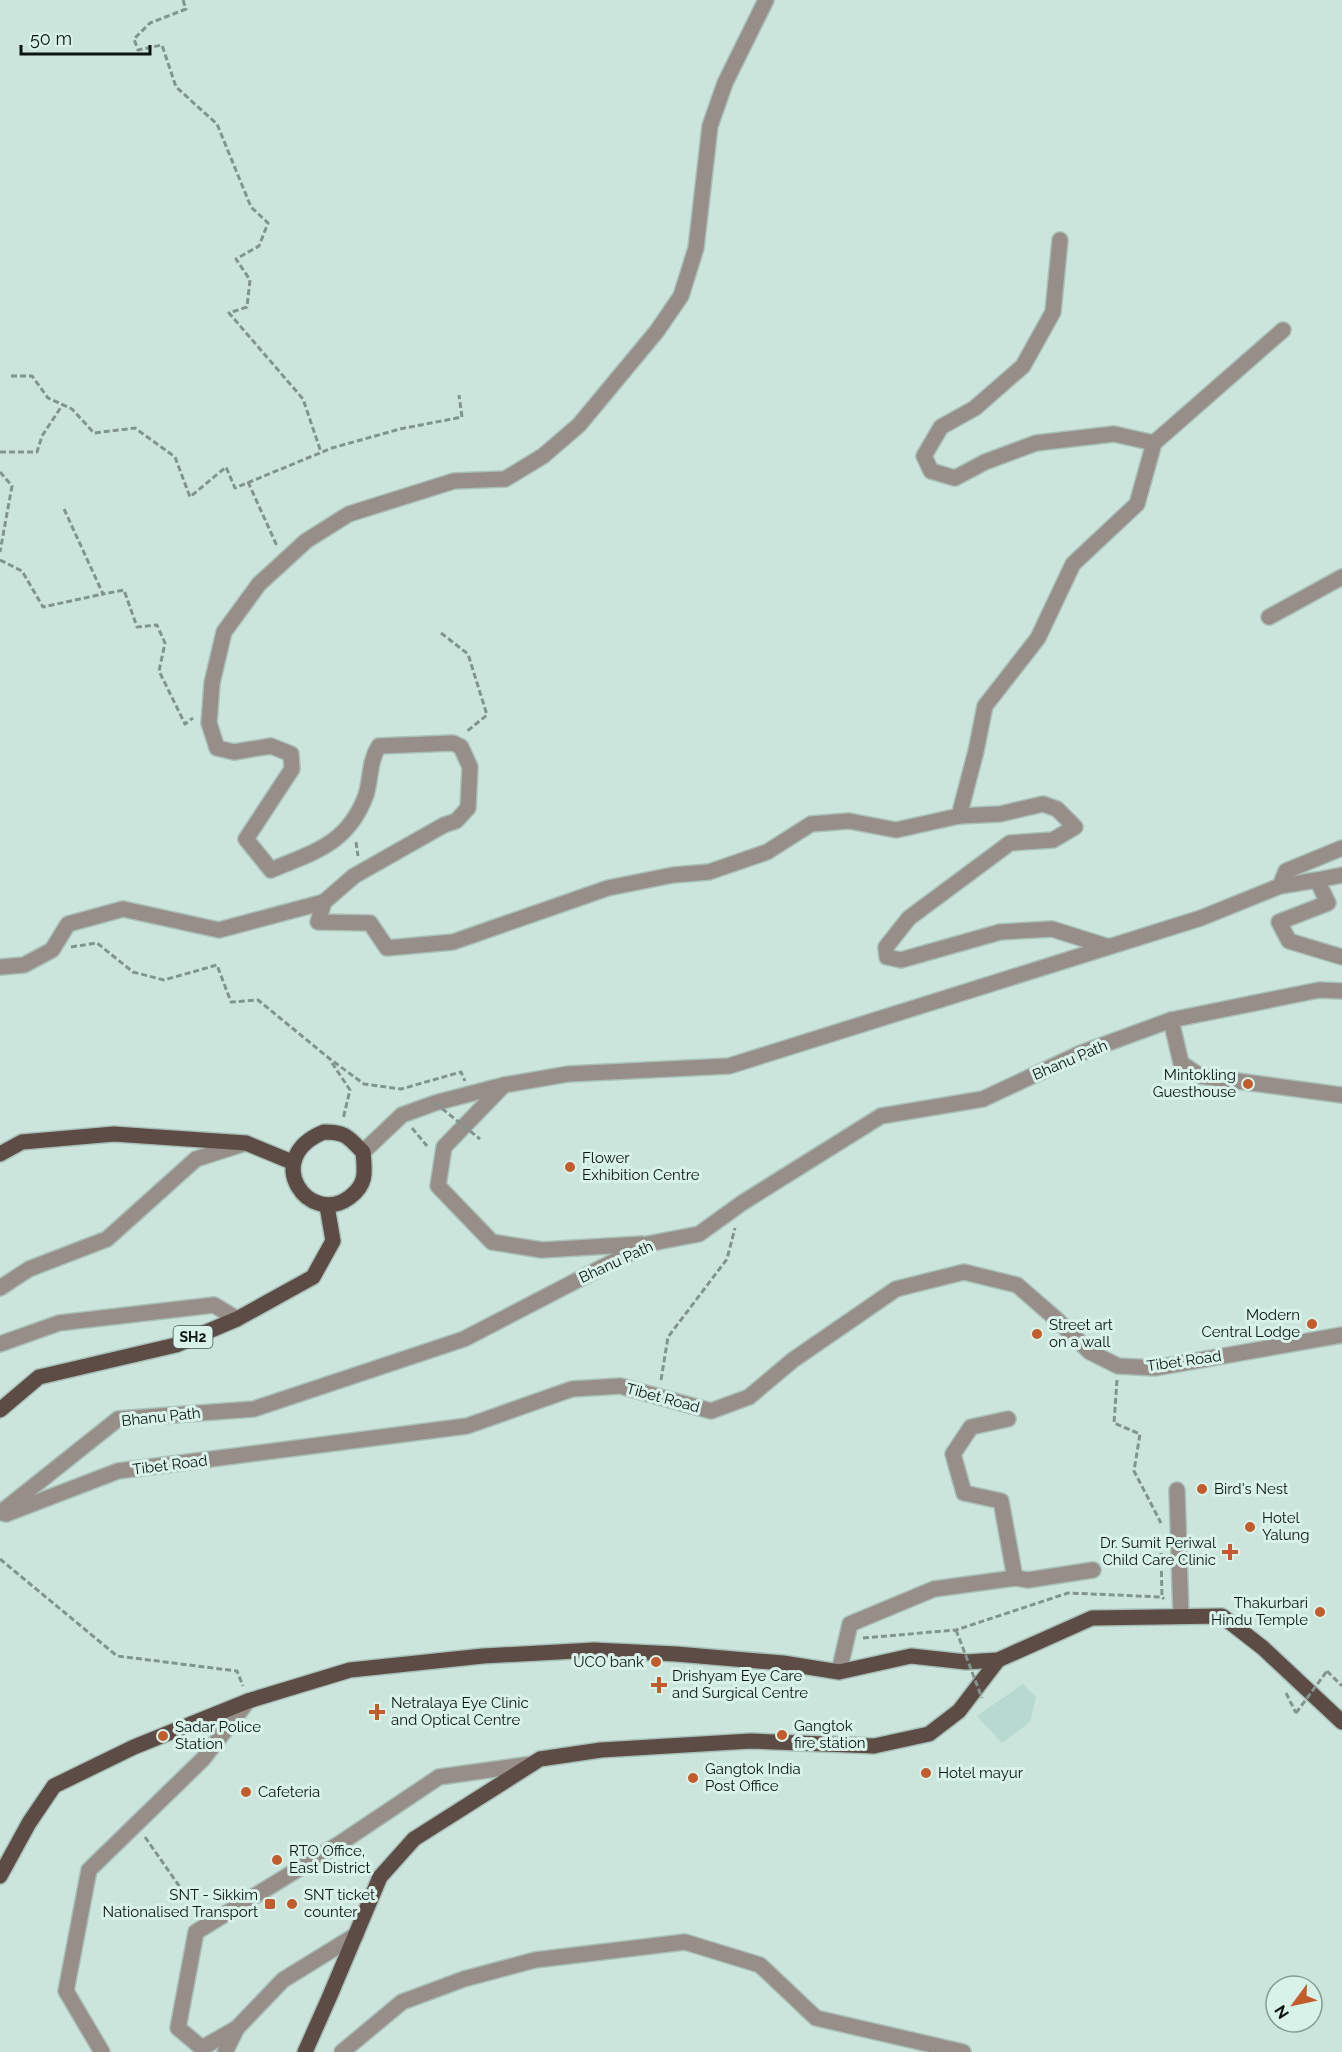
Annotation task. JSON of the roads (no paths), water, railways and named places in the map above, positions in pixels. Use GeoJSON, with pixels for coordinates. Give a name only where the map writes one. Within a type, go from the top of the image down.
{"type":"FeatureCollection","features":[{"type":"Feature","properties":{"kind":"main road"},"geometry":{"type":"LineString","coordinates":[[324,1132],[340,1132],[363,1152],[365,1172],[360,1190],[343,1202],[327,1206],[314,1202],[300,1192],[294,1177],[292,1162],[310,1138],[324,1132]]}},
{"type":"Feature","properties":{"kind":"main road"},"geometry":{"type":"LineString","coordinates":[[0,1154],[22,1142],[114,1134],[246,1143],[292,1162]]}},
{"type":"Feature","properties":{"kind":"main road","name":"SH2"},"geometry":{"type":"LineString","coordinates":[[0,1410],[39,1377],[176,1345],[237,1319],[313,1277],[333,1241],[327,1206]]}},
{"type":"Feature","properties":{"kind":"main road"},"geometry":{"type":"LineString","coordinates":[[0,1876],[29,1823],[54,1786],[134,1747],[248,1701],[350,1670],[483,1656],[582,1651],[676,1654],[783,1663],[839,1672],[911,1656],[966,1662],[998,1660],[1092,1618],[1222,1616],[1263,1648],[1341,1720]]}},
{"type":"Feature","properties":{"kind":"main road"},"geometry":{"type":"LineString","coordinates":[[305,2052],[380,1877],[414,1839],[540,1759],[601,1750],[751,1742],[874,1746],[929,1734],[959,1711],[998,1660]]}},
{"type":"Feature","properties":{"kind":"street"},"geometry":{"type":"LineString","coordinates":[[0,967],[24,964],[52,950],[68,924],[123,909],[219,930],[324,902],[354,876],[456,820],[468,808],[471,767],[461,747],[453,742],[379,746],[373,755],[366,794],[352,822],[330,844],[271,870],[246,839],[292,770],[291,754],[271,746],[234,752],[217,748],[209,723],[212,683],[224,632],[259,584],[306,541],[349,514],[454,481],[505,479],[543,456],[579,425],[657,331],[681,296],[696,248],[710,126],[725,83],[766,0]]}},
{"type":"Feature","properties":{"kind":"street"},"geometry":{"type":"LineString","coordinates":[[1060,240],[1053,312],[1023,366],[975,408],[941,427],[924,456],[931,471],[955,478],[985,462],[1036,443],[1114,434],[1154,443]]}},
{"type":"Feature","properties":{"kind":"street"},"geometry":{"type":"LineString","coordinates":[[959,816],[985,706],[1038,638],[1074,564],[1137,504],[1154,443],[1283,330]]}},
{"type":"Feature","properties":{"kind":"street"},"geometry":{"type":"LineString","coordinates":[[1269,617],[1342,577]]}},
{"type":"Feature","properties":{"kind":"street"},"geometry":{"type":"LineString","coordinates":[[324,902],[318,922],[370,923],[387,948],[453,942],[608,888],[673,875],[709,872],[767,852],[811,824],[849,821],[896,830],[959,816],[1000,814],[1042,804],[1058,809],[1075,827],[1053,840],[1010,843],[909,918],[886,947],[887,957],[901,960],[1000,932],[1052,929],[1106,946]]}},
{"type":"Feature","properties":{"kind":"street"},"geometry":{"type":"LineString","coordinates":[[1280,885],[1286,871],[1342,848]]}},
{"type":"Feature","properties":{"kind":"street"},"geometry":{"type":"LineString","coordinates":[[363,1152],[402,1116],[435,1103],[504,1085],[568,1074],[729,1066],[1201,918],[1280,885],[1342,875]]}},
{"type":"Feature","properties":{"kind":"street"},"geometry":{"type":"LineString","coordinates":[[1317,880],[1328,903],[1279,922],[1289,941],[1342,957]]}},
{"type":"Feature","properties":{"kind":"street","name":"Bhanu Path"},"geometry":{"type":"LineString","coordinates":[[0,1515],[118,1419],[254,1409],[464,1339],[647,1244],[699,1234],[742,1203],[881,1116],[983,1099],[1081,1053],[1171,1020],[1318,990],[1342,991]]}},
{"type":"Feature","properties":{"kind":"street"},"geometry":{"type":"LineString","coordinates":[[1171,1020],[1181,1063],[1200,1076],[1342,1095]]}},
{"type":"Feature","properties":{"kind":"street"},"geometry":{"type":"LineString","coordinates":[[504,1085],[444,1147],[438,1186],[492,1242],[542,1250],[647,1244]]}},
{"type":"Feature","properties":{"kind":"street"},"geometry":{"type":"LineString","coordinates":[[0,1288],[28,1269],[107,1239],[196,1159],[246,1143]]}},
{"type":"Feature","properties":{"kind":"street","name":"Tibet Road"},"geometry":{"type":"LineString","coordinates":[[0,1515],[118,1471],[467,1426],[572,1389],[620,1386],[711,1411],[749,1397],[793,1360],[896,1289],[964,1272],[1017,1285],[1090,1352],[1118,1366],[1155,1368],[1342,1335]]}},
{"type":"Feature","properties":{"kind":"street"},"geometry":{"type":"LineString","coordinates":[[0,1344],[58,1323],[213,1305],[237,1319]]}},
{"type":"Feature","properties":{"kind":"street"},"geometry":{"type":"LineString","coordinates":[[1008,1419],[971,1427],[953,1454],[964,1492],[1000,1502],[1014,1578]]}},
{"type":"Feature","properties":{"kind":"street"},"geometry":{"type":"LineString","coordinates":[[1177,1490],[1181,1616]]}},
{"type":"Feature","properties":{"kind":"street"},"geometry":{"type":"LineString","coordinates":[[839,1672],[850,1624],[934,1589],[1014,1578],[1028,1580],[1093,1570]]}},
{"type":"Feature","properties":{"kind":"street"},"geometry":{"type":"LineString","coordinates":[[102,2052],[66,1991],[90,1870],[203,1759],[248,1701]]}},
{"type":"Feature","properties":{"kind":"street"},"geometry":{"type":"LineString","coordinates":[[356,1935],[283,1980],[237,2028],[202,2048],[178,2028],[196,1932],[339,1844],[438,1777],[532,1764]]}},
{"type":"Feature","properties":{"kind":"street"},"geometry":{"type":"LineString","coordinates":[[342,2052],[402,2002],[464,1979],[535,1960],[685,1942],[760,1965],[816,2019],[963,2052]]}},
{"type":"Feature","properties":{"kind":"street"},"geometry":{"type":"LineString","coordinates":[[225,2052],[237,2028]]}},
{"type":"Feature","properties":{"kind":"place","name":"Mintokling Guesthouse"},"geometry":{"type":"Point","coordinates":[1248,1084]}},
{"type":"Feature","properties":{"kind":"place","name":"Flower Exhibition Centre"},"geometry":{"type":"Point","coordinates":[570,1167]}},
{"type":"Feature","properties":{"kind":"place","name":"Modern Central Lodge"},"geometry":{"type":"Point","coordinates":[1312,1324]}},
{"type":"Feature","properties":{"kind":"place","name":"Street art on a wall"},"geometry":{"type":"Point","coordinates":[1037,1334]}},
{"type":"Feature","properties":{"kind":"place","name":"Bird's Nest"},"geometry":{"type":"Point","coordinates":[1202,1489]}},
{"type":"Feature","properties":{"kind":"place","name":"Hotel Yalung"},"geometry":{"type":"Point","coordinates":[1250,1527]}},
{"type":"Feature","properties":{"kind":"place","name":"Dr. Sumit Periwal Child Care Clinic"},"geometry":{"type":"Point","coordinates":[1230,1552]}},
{"type":"Feature","properties":{"kind":"place","name":"Thakurbari Hindu Temple"},"geometry":{"type":"Point","coordinates":[1320,1612]}},
{"type":"Feature","properties":{"kind":"place","name":"UCO bank"},"geometry":{"type":"Point","coordinates":[656,1662]}},
{"type":"Feature","properties":{"kind":"place","name":"Drishyam Eye Care and Surgical Centre"},"geometry":{"type":"Point","coordinates":[659,1685]}},
{"type":"Feature","properties":{"kind":"place","name":"Netralaya Eye Clinic and Optical Centre"},"geometry":{"type":"Point","coordinates":[377,1712]}},
{"type":"Feature","properties":{"kind":"place","name":"Gangtok fire station"},"geometry":{"type":"Point","coordinates":[782,1735]}},
{"type":"Feature","properties":{"kind":"place","name":"Sadar Police Station"},"geometry":{"type":"Point","coordinates":[163,1736]}},
{"type":"Feature","properties":{"kind":"place","name":"Hotel mayur"},"geometry":{"type":"Point","coordinates":[926,1773]}},
{"type":"Feature","properties":{"kind":"place","name":"Gangtok India Post Office"},"geometry":{"type":"Point","coordinates":[693,1778]}},
{"type":"Feature","properties":{"kind":"place","name":"Cafeteria"},"geometry":{"type":"Point","coordinates":[246,1792]}},
{"type":"Feature","properties":{"kind":"place","name":"RTO Office, East District"},"geometry":{"type":"Point","coordinates":[277,1860]}},
{"type":"Feature","properties":{"kind":"place","name":"SNT - Sikkim Nationalised Transport"},"geometry":{"type":"Point","coordinates":[270,1904]}},
{"type":"Feature","properties":{"kind":"place","name":"SNT ticket counter"},"geometry":{"type":"Point","coordinates":[292,1904]}}]}
